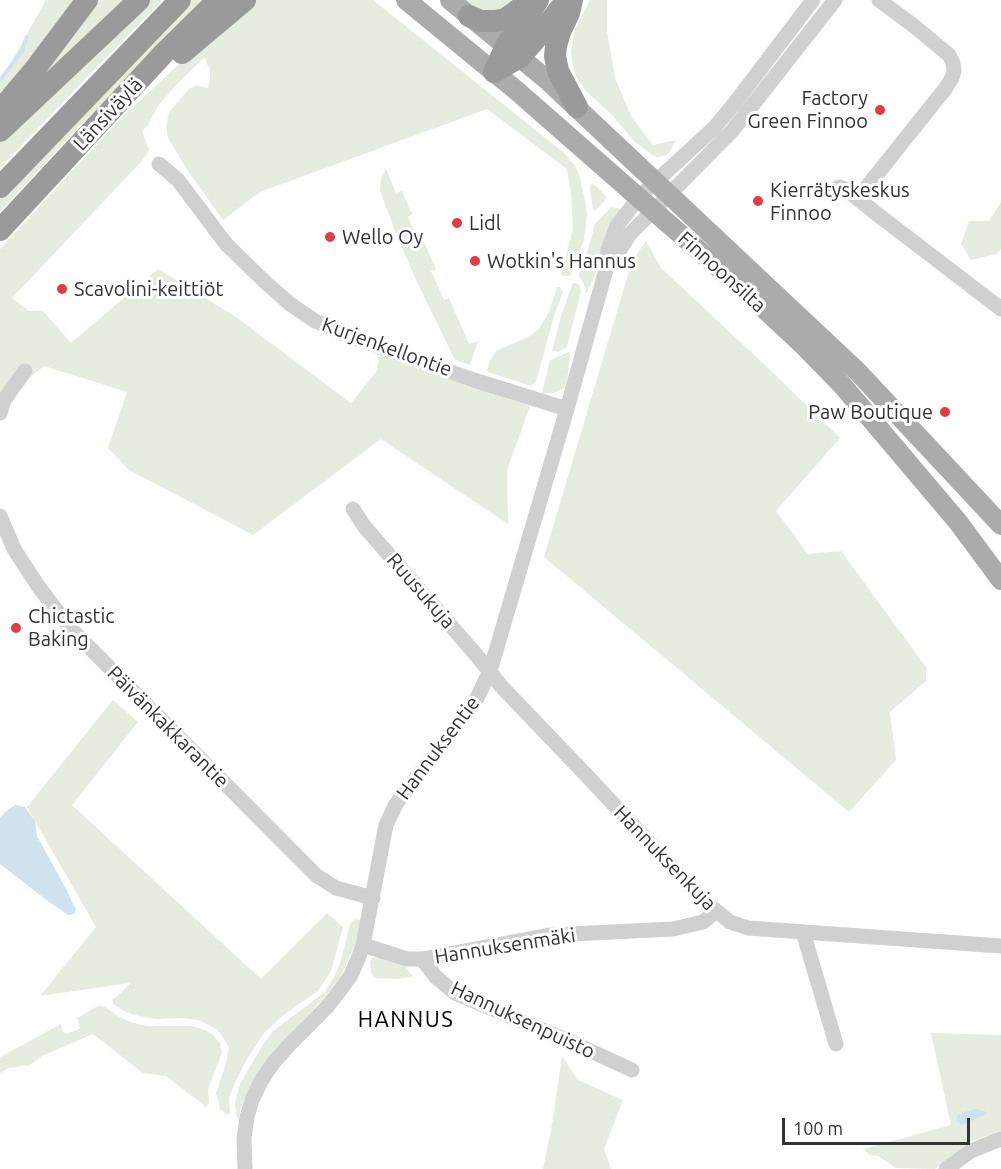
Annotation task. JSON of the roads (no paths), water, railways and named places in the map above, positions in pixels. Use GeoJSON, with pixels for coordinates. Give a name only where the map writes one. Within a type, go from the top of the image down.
{"type":"FeatureCollection","features":[{"type":"Feature","properties":{"kind":"highway"},"geometry":{"type":"LineString","coordinates":[[0,111],[87,0]]}},
{"type":"Feature","properties":{"kind":"highway"},"geometry":{"type":"LineString","coordinates":[[0,131],[139,0]]}},
{"type":"Feature","properties":{"kind":"highway","name":"Länsiväylä"},"geometry":{"type":"LineString","coordinates":[[0,187],[180,0]]}},
{"type":"Feature","properties":{"kind":"highway","name":"Länsiväylä"},"geometry":{"type":"LineString","coordinates":[[0,230],[164,53],[218,0]]}},
{"type":"Feature","properties":{"kind":"highway"},"geometry":{"type":"LineString","coordinates":[[33,195],[172,62],[245,0]]}},
{"type":"Feature","properties":{"kind":"highway"},"geometry":{"type":"LineString","coordinates":[[469,16],[482,21],[505,19],[531,0]]}},
{"type":"Feature","properties":{"kind":"highway"},"geometry":{"type":"LineString","coordinates":[[494,72],[513,52],[538,0]]}},
{"type":"Feature","properties":{"kind":"highway"},"geometry":{"type":"LineString","coordinates":[[513,52],[535,40],[566,0]]}},
{"type":"Feature","properties":{"kind":"highway"},"geometry":{"type":"LineString","coordinates":[[572,0],[560,32],[555,56],[558,70],[577,107]]}},
{"type":"Feature","properties":{"kind":"main road","name":"Finnoonsilta"},"geometry":{"type":"LineString","coordinates":[[406,0],[494,72],[646,204],[804,346],[843,386],[958,522],[1001,580]]}},
{"type":"Feature","properties":{"kind":"main road","name":"Finnoonsilta"},"geometry":{"type":"LineString","coordinates":[[450,0],[577,107],[858,372],[1001,525]]}},
{"type":"Feature","properties":{"kind":"street"},"geometry":{"type":"LineString","coordinates":[[663,188],[745,91],[813,0]]}},
{"type":"Feature","properties":{"kind":"street"},"geometry":{"type":"LineString","coordinates":[[663,188],[732,131],[835,0]]}},
{"type":"Feature","properties":{"kind":"street"},"geometry":{"type":"LineString","coordinates":[[858,198],[945,89],[954,71],[949,55],[879,0]]}},
{"type":"Feature","properties":{"kind":"street","name":"Kurjenkellontie"},"geometry":{"type":"LineString","coordinates":[[159,164],[178,180],[226,244],[290,304],[315,321],[349,336],[474,380],[567,409]]}},
{"type":"Feature","properties":{"kind":"street","name":"Hannuksentie"},"geometry":{"type":"LineString","coordinates":[[245,1169],[244,1138],[247,1117],[261,1081],[273,1063],[327,1006],[351,975],[363,945],[386,825],[396,804],[463,718],[477,698],[490,671],[567,409],[607,266],[608,250],[617,225],[646,204],[663,188]]}},
{"type":"Feature","properties":{"kind":"street"},"geometry":{"type":"LineString","coordinates":[[837,188],[842,188],[858,198],[1001,309]]}},
{"type":"Feature","properties":{"kind":"street"},"geometry":{"type":"LineString","coordinates":[[0,413],[4,400],[25,371]]}},
{"type":"Feature","properties":{"kind":"street","name":"Ruusukuja"},"geometry":{"type":"LineString","coordinates":[[353,509],[364,526],[490,671]]}},
{"type":"Feature","properties":{"kind":"street","name":"Päivänkakkarantie"},"geometry":{"type":"LineString","coordinates":[[0,516],[14,549],[38,586],[70,628],[317,876],[336,888],[373,897]]}},
{"type":"Feature","properties":{"kind":"street","name":"Hannuksenkuja"},"geometry":{"type":"LineString","coordinates":[[490,671],[501,686],[702,899],[730,922],[748,928],[1001,946]]}},
{"type":"Feature","properties":{"kind":"street","name":"Hannuksenmäki"},"geometry":{"type":"LineString","coordinates":[[363,945],[407,959],[422,959],[550,935],[673,929],[703,922],[716,911]]}},
{"type":"Feature","properties":{"kind":"street"},"geometry":{"type":"LineString","coordinates":[[803,932],[836,1044]]}},
{"type":"Feature","properties":{"kind":"street","name":"Hannuksenpuisto"},"geometry":{"type":"LineString","coordinates":[[422,959],[435,976],[455,993],[632,1070]]}},
{"type":"Feature","properties":{"kind":"street"},"geometry":{"type":"LineString","coordinates":[[946,1169],[971,1150],[1001,1139]]}},
{"type":"Feature","properties":{"kind":"water"},"geometry":{"type":"Polygon","coordinates":[[[15,805],[25,807],[35,821],[37,836],[76,910],[74,914],[68,915],[0,864],[0,818],[15,805]]]}},
{"type":"Feature","properties":{"kind":"water"},"geometry":{"type":"Polygon","coordinates":[[[976,1109],[986,1112],[962,1125],[956,1121],[957,1116],[976,1109]]]}},
{"type":"Feature","properties":{"kind":"waterway"},"geometry":{"type":"LineString","coordinates":[[0,80],[22,51],[27,37]]}},
{"type":"Feature","properties":{"kind":"place","name":"Factory Green Finnoo"},"geometry":{"type":"Point","coordinates":[880,110]}},
{"type":"Feature","properties":{"kind":"place","name":"Kierrätyskeskus Finnoo"},"geometry":{"type":"Point","coordinates":[758,201]}},
{"type":"Feature","properties":{"kind":"place","name":"Lidl"},"geometry":{"type":"Point","coordinates":[457,223]}},
{"type":"Feature","properties":{"kind":"place","name":"Wello Oy"},"geometry":{"type":"Point","coordinates":[330,237]}},
{"type":"Feature","properties":{"kind":"place","name":"Wotkin's Hannus"},"geometry":{"type":"Point","coordinates":[475,261]}},
{"type":"Feature","properties":{"kind":"place","name":"Scavolini-keittiöt"},"geometry":{"type":"Point","coordinates":[62,289]}},
{"type":"Feature","properties":{"kind":"place","name":"Paw Boutique"},"geometry":{"type":"Point","coordinates":[945,412]}},
{"type":"Feature","properties":{"kind":"place","name":"Chictastic Baking"},"geometry":{"type":"Point","coordinates":[16,628]}},
{"type":"Feature","properties":{"kind":"district","name":"HANNUS"},"geometry":{"type":"Point","coordinates":[406,1020]}}]}
